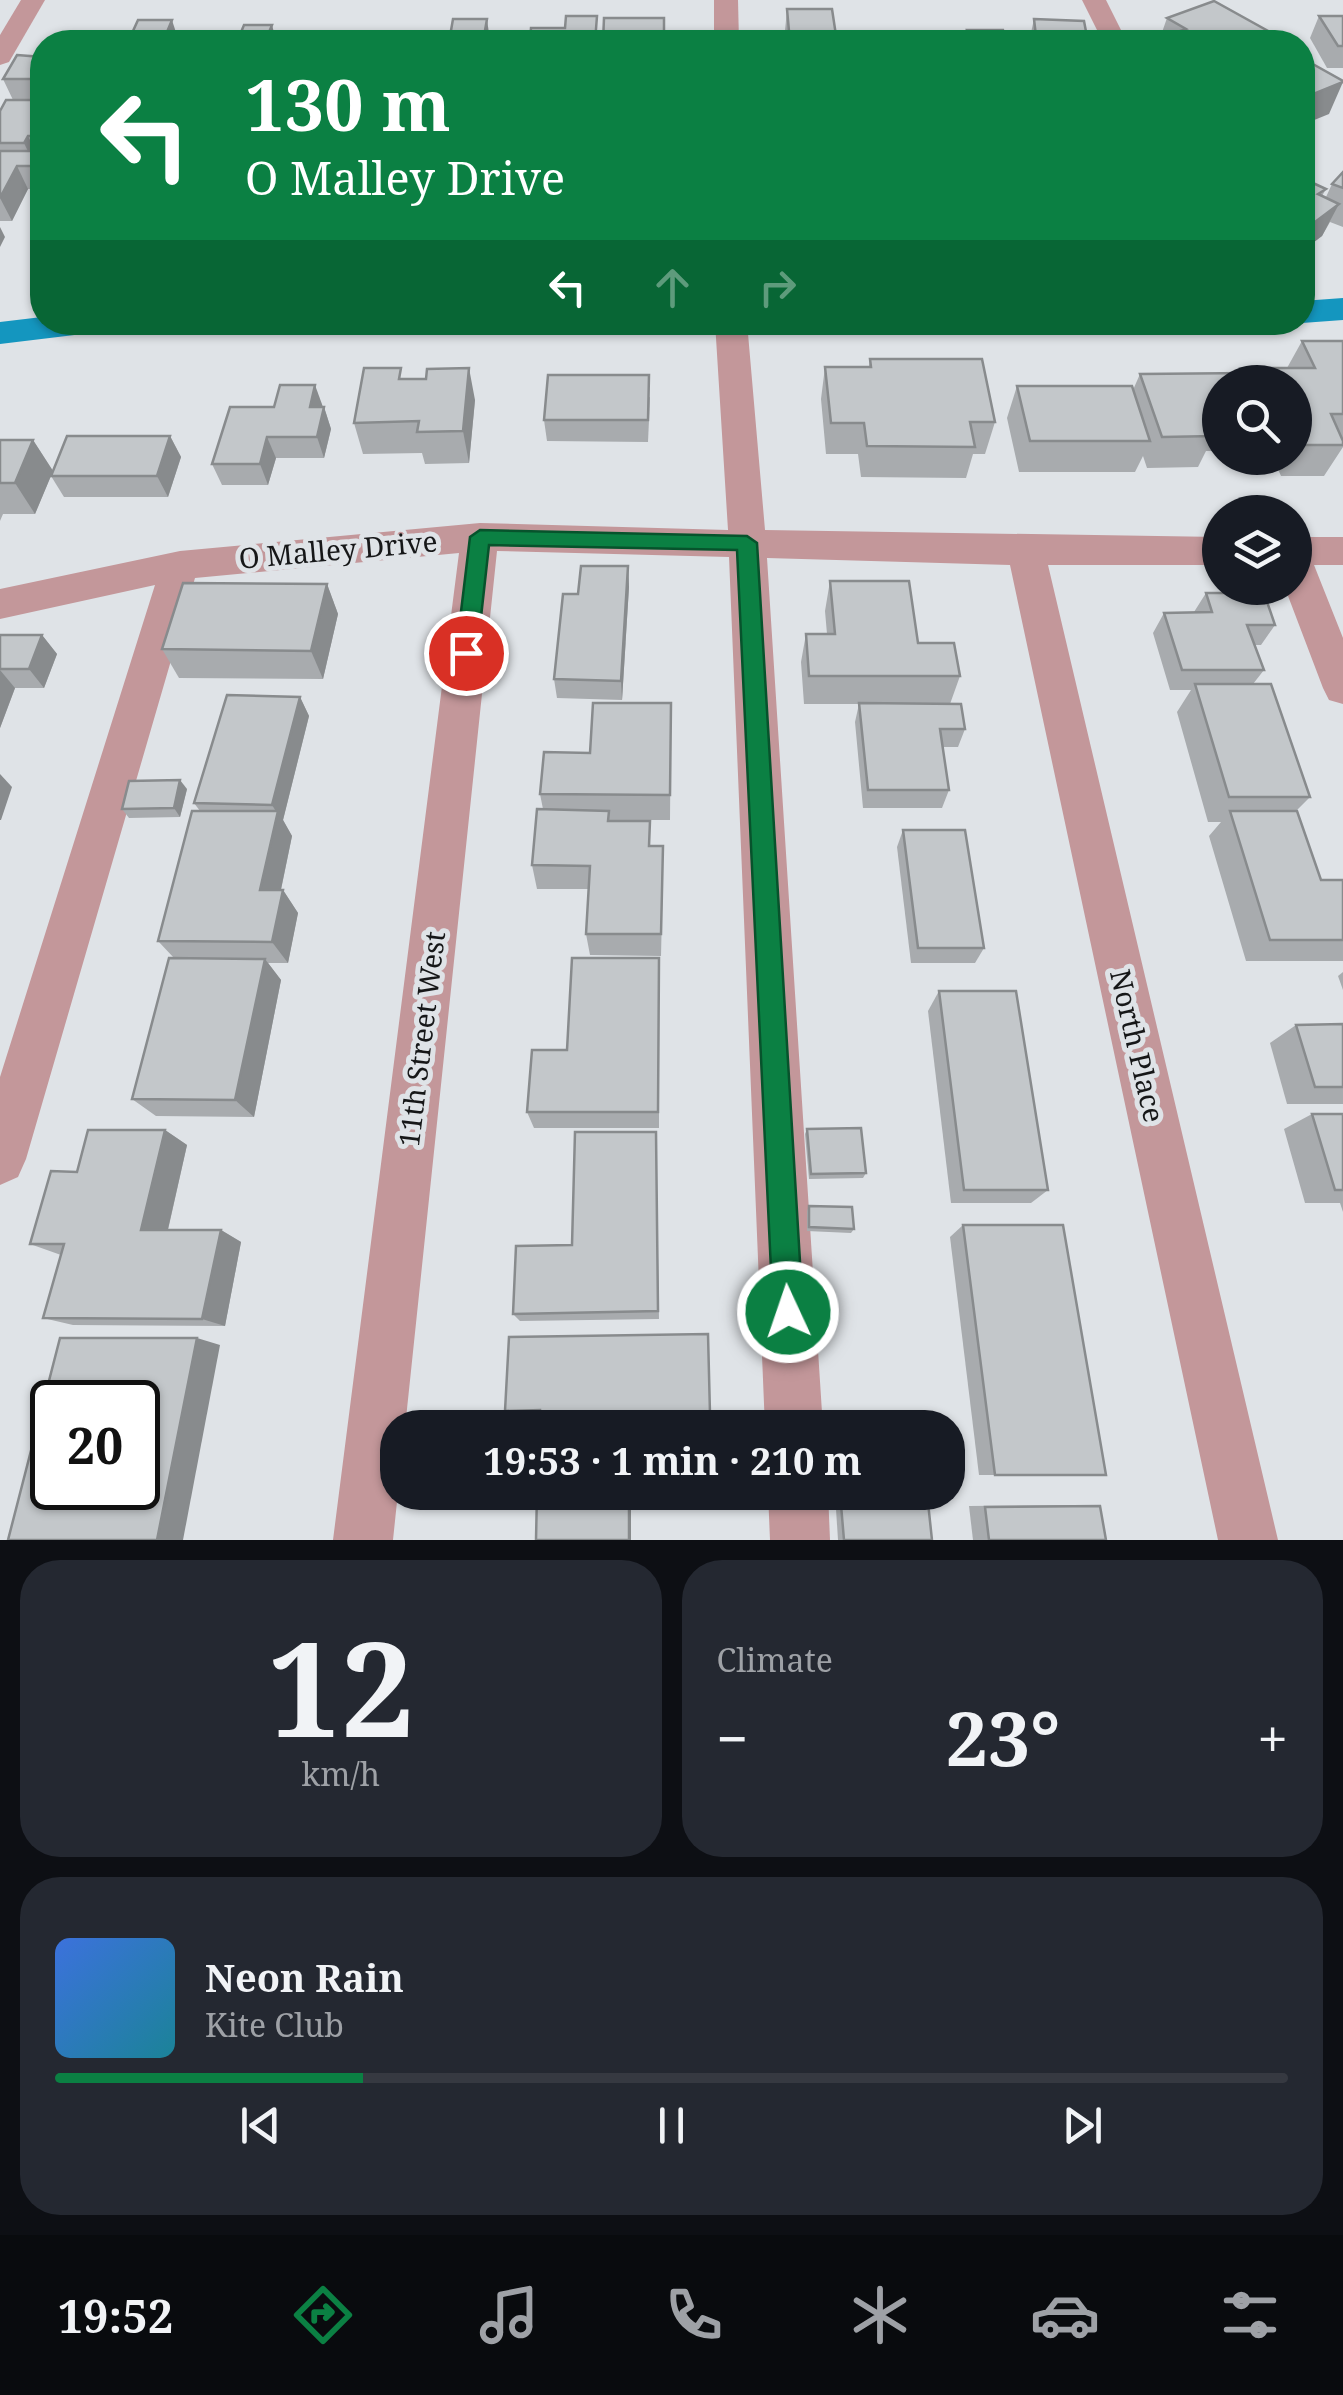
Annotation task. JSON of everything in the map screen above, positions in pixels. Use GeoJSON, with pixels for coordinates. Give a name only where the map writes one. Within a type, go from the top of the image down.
{"type":"FeatureCollection","features":[{"type":"Feature","properties":{"kind":"street"},"geometry":{"type":"LineString","coordinates":[[0,57],[32,0]]}},
{"type":"Feature","properties":{"kind":"street"},"geometry":{"type":"LineString","coordinates":[[726,0],[727,30]]}},
{"type":"Feature","properties":{"kind":"street"},"geometry":{"type":"LineString","coordinates":[[1094,0],[1109,30]]}},
{"type":"Feature","properties":{"kind":"street"},"geometry":{"type":"LineString","coordinates":[[732,335],[747,543],[793,1410]]}},
{"type":"Feature","properties":{"kind":"street","name":"O Malley Drive"},"geometry":{"type":"LineString","coordinates":[[0,604],[180,565],[480,537],[1026,552],[1202,551]]}},
{"type":"Feature","properties":{"kind":"street","name":"11th Street West"},"geometry":{"type":"LineString","coordinates":[[364,1540],[480,537]]}},
{"type":"Feature","properties":{"kind":"street"},"geometry":{"type":"LineString","coordinates":[[1312,551],[1343,551]]}},
{"type":"Feature","properties":{"kind":"street","name":"North Place"},"geometry":{"type":"LineString","coordinates":[[1026,552],[1248,1540]]}},
{"type":"Feature","properties":{"kind":"street"},"geometry":{"type":"LineString","coordinates":[[0,1159],[180,565]]}},
{"type":"Feature","properties":{"kind":"street"},"geometry":{"type":"LineString","coordinates":[[1311,605],[1343,688]]}},
{"type":"Feature","properties":{"kind":"street"},"geometry":{"type":"LineString","coordinates":[[799,1510],[800,1540]]}},
{"type":"Feature","properties":{"kind":"building"},"geometry":{"type":"Polygon","coordinates":[[[1214,1],[1266,30],[1183,30],[1167,18],[1214,1]]]}},
{"type":"Feature","properties":{"kind":"building"},"geometry":{"type":"Polygon","coordinates":[[[787,9],[832,9],[835,30],[789,30],[787,9]]]}},
{"type":"Feature","properties":{"kind":"building"},"geometry":{"type":"Polygon","coordinates":[[[566,16],[597,16],[596,30],[531,30],[531,28],[565,28],[566,16]]]}},
{"type":"Feature","properties":{"kind":"building"},"geometry":{"type":"Polygon","coordinates":[[[1319,16],[1343,16],[1343,46],[1338,46],[1319,16]]]}},
{"type":"Feature","properties":{"kind":"building"},"geometry":{"type":"Polygon","coordinates":[[[604,18],[664,18],[664,30],[604,30],[604,18]]]}},
{"type":"Feature","properties":{"kind":"building"},"geometry":{"type":"Polygon","coordinates":[[[453,19],[487,19],[485,30],[451,30],[453,19]]]}},
{"type":"Feature","properties":{"kind":"building"},"geometry":{"type":"Polygon","coordinates":[[[1034,19],[1084,21],[1086,30],[1035,30],[1034,19]]]}},
{"type":"Feature","properties":{"kind":"building"},"geometry":{"type":"Polygon","coordinates":[[[138,20],[172,20],[168,30],[133,30],[138,20]]]}},
{"type":"Feature","properties":{"kind":"building"},"geometry":{"type":"Polygon","coordinates":[[[244,25],[272,25],[270,30],[242,30],[244,25]]]}},
{"type":"Feature","properties":{"kind":"building"},"geometry":{"type":"Polygon","coordinates":[[[17,55],[30,56],[30,79],[3,79],[17,55]]]}},
{"type":"Feature","properties":{"kind":"building"},"geometry":{"type":"Polygon","coordinates":[[[1315,65],[1343,81],[1315,93],[1315,65]]]}},
{"type":"Feature","properties":{"kind":"building"},"geometry":{"type":"Polygon","coordinates":[[[6,100],[30,100],[30,136],[24,143],[0,143],[0,111],[6,100]]]}},
{"type":"Feature","properties":{"kind":"building"},"geometry":{"type":"Polygon","coordinates":[[[0,151],[30,151],[30,166],[17,166],[0,198],[0,151]]]}},
{"type":"Feature","properties":{"kind":"building"},"geometry":{"type":"Polygon","coordinates":[[[1343,172],[1343,188],[1332,184],[1343,172]]]}},
{"type":"Feature","properties":{"kind":"building"},"geometry":{"type":"Polygon","coordinates":[[[1315,184],[1326,189],[1318,194],[1339,204],[1315,222],[1315,184]]]}},
{"type":"Feature","properties":{"kind":"building"},"geometry":{"type":"Polygon","coordinates":[[[1302,341],[1343,341],[1343,414],[1331,414],[1343,445],[1312,445],[1315,368],[1302,341]]]}},
{"type":"Feature","properties":{"kind":"building"},"geometry":{"type":"Polygon","coordinates":[[[870,359],[982,359],[995,422],[970,422],[975,447],[867,446],[864,423],[831,423],[825,367],[871,367],[870,359]]]}},
{"type":"Feature","properties":{"kind":"building"},"geometry":{"type":"Polygon","coordinates":[[[364,368],[401,368],[399,379],[426,379],[427,369],[469,368],[463,431],[417,432],[419,421],[354,423],[364,368]]]}},
{"type":"Feature","properties":{"kind":"building"},"geometry":{"type":"Polygon","coordinates":[[[1202,373],[1202,436],[1162,437],[1140,374],[1202,373]]]}},
{"type":"Feature","properties":{"kind":"building"},"geometry":{"type":"Polygon","coordinates":[[[548,375],[649,375],[648,420],[544,420],[548,375]]]}},
{"type":"Feature","properties":{"kind":"building"},"geometry":{"type":"Polygon","coordinates":[[[280,385],[315,385],[310,407],[324,407],[317,437],[267,437],[260,464],[212,464],[230,407],[274,407],[280,385]]]}},
{"type":"Feature","properties":{"kind":"building"},"geometry":{"type":"Polygon","coordinates":[[[1017,386],[1132,386],[1150,441],[1030,441],[1017,386]]]}},
{"type":"Feature","properties":{"kind":"building"},"geometry":{"type":"Polygon","coordinates":[[[67,436],[170,436],[157,476],[51,476],[67,436]]]}},
{"type":"Feature","properties":{"kind":"building"},"geometry":{"type":"Polygon","coordinates":[[[0,440],[33,440],[15,483],[0,483],[0,440]]]}},
{"type":"Feature","properties":{"kind":"building"},"geometry":{"type":"Polygon","coordinates":[[[581,566],[628,566],[621,681],[554,679],[563,594],[578,594],[581,566]]]}},
{"type":"Feature","properties":{"kind":"building"},"geometry":{"type":"Polygon","coordinates":[[[830,581],[909,581],[918,643],[954,643],[960,676],[809,676],[806,634],[835,634],[830,581]]]}},
{"type":"Feature","properties":{"kind":"building"},"geometry":{"type":"Polygon","coordinates":[[[183,583],[327,584],[311,651],[162,649],[183,583]]]}},
{"type":"Feature","properties":{"kind":"building"},"geometry":{"type":"Polygon","coordinates":[[[1210,605],[1268,605],[1275,625],[1247,625],[1264,670],[1182,670],[1164,613],[1212,612],[1210,605]]]}},
{"type":"Feature","properties":{"kind":"building"},"geometry":{"type":"Polygon","coordinates":[[[0,635],[42,635],[29,669],[0,669],[0,635]]]}},
{"type":"Feature","properties":{"kind":"building"},"geometry":{"type":"Polygon","coordinates":[[[1195,684],[1271,684],[1310,797],[1229,797],[1195,684]]]}},
{"type":"Feature","properties":{"kind":"building"},"geometry":{"type":"Polygon","coordinates":[[[227,695],[300,697],[272,805],[194,803],[227,695]]]}},
{"type":"Feature","properties":{"kind":"building"},"geometry":{"type":"Polygon","coordinates":[[[593,703],[671,703],[670,795],[540,794],[544,752],[590,753],[593,703]]]}},
{"type":"Feature","properties":{"kind":"building"},"geometry":{"type":"Polygon","coordinates":[[[859,703],[961,704],[965,729],[940,729],[949,790],[868,790],[859,703]]]}},
{"type":"Feature","properties":{"kind":"building"},"geometry":{"type":"Polygon","coordinates":[[[180,780],[174,808],[122,809],[129,781],[180,780]]]}},
{"type":"Feature","properties":{"kind":"building"},"geometry":{"type":"Polygon","coordinates":[[[537,809],[609,811],[608,821],[650,821],[649,846],[663,846],[661,934],[586,934],[590,866],[532,865],[537,809]]]}},
{"type":"Feature","properties":{"kind":"building"},"geometry":{"type":"Polygon","coordinates":[[[192,811],[278,811],[260,890],[283,890],[272,942],[158,941],[192,811]]]}},
{"type":"Feature","properties":{"kind":"building"},"geometry":{"type":"Polygon","coordinates":[[[1230,811],[1297,811],[1321,880],[1343,880],[1343,940],[1270,940],[1230,811]]]}},
{"type":"Feature","properties":{"kind":"building"},"geometry":{"type":"Polygon","coordinates":[[[903,830],[965,830],[984,948],[918,948],[903,830]]]}},
{"type":"Feature","properties":{"kind":"building"},"geometry":{"type":"Polygon","coordinates":[[[169,958],[265,959],[235,1100],[132,1099],[169,958]]]}},
{"type":"Feature","properties":{"kind":"building"},"geometry":{"type":"Polygon","coordinates":[[[572,958],[659,958],[658,1112],[527,1112],[532,1050],[567,1050],[572,958]]]}},
{"type":"Feature","properties":{"kind":"building"},"geometry":{"type":"Polygon","coordinates":[[[939,991],[1016,991],[1048,1190],[964,1190],[939,991]]]}},
{"type":"Feature","properties":{"kind":"building"},"geometry":{"type":"Polygon","coordinates":[[[1343,1024],[1343,1087],[1315,1087],[1296,1025],[1343,1024]]]}},
{"type":"Feature","properties":{"kind":"building"},"geometry":{"type":"Polygon","coordinates":[[[1312,1114],[1343,1114],[1343,1190],[1335,1190],[1312,1114]]]}},
{"type":"Feature","properties":{"kind":"building"},"geometry":{"type":"Polygon","coordinates":[[[861,1128],[866,1173],[811,1174],[807,1129],[861,1128]]]}},
{"type":"Feature","properties":{"kind":"building"},"geometry":{"type":"Polygon","coordinates":[[[88,1130],[165,1130],[141,1230],[221,1230],[202,1319],[43,1318],[64,1244],[30,1244],[51,1171],[77,1172],[88,1130]]]}},
{"type":"Feature","properties":{"kind":"building"},"geometry":{"type":"Polygon","coordinates":[[[575,1132],[656,1132],[658,1311],[513,1314],[516,1246],[572,1245],[575,1132]]]}},
{"type":"Feature","properties":{"kind":"building"},"geometry":{"type":"Polygon","coordinates":[[[809,1206],[852,1207],[854,1229],[809,1227],[809,1206]]]}},
{"type":"Feature","properties":{"kind":"building"},"geometry":{"type":"Polygon","coordinates":[[[963,1225],[1063,1225],[1106,1475],[995,1475],[963,1225]]]}},
{"type":"Feature","properties":{"kind":"building"},"geometry":{"type":"Polygon","coordinates":[[[708,1334],[710,1410],[505,1410],[509,1337],[708,1334]]]}},
{"type":"Feature","properties":{"kind":"building"},"geometry":{"type":"Polygon","coordinates":[[[60,1338],[197,1338],[157,1540],[8,1540],[30,1455],[30,1510],[160,1510],[160,1380],[49,1380],[60,1338]]]}},
{"type":"Feature","properties":{"kind":"building"},"geometry":{"type":"Polygon","coordinates":[[[1100,1506],[1106,1540],[989,1540],[985,1507],[1100,1506]]]}},
{"type":"Feature","properties":{"kind":"building"},"geometry":{"type":"Polygon","coordinates":[[[537,1510],[629,1510],[629,1540],[536,1540],[537,1510]]]}},
{"type":"Feature","properties":{"kind":"building"},"geometry":{"type":"Polygon","coordinates":[[[841,1510],[929,1510],[932,1540],[844,1540],[841,1510]]]}},
{"type":"Feature","properties":{"kind":"waterway"},"geometry":{"type":"LineString","coordinates":[[1315,311],[1343,309]]}},
{"type":"Feature","properties":{"kind":"waterway"},"geometry":{"type":"LineString","coordinates":[[0,333],[30,329]]}},
{"type":"Feature","properties":{"kind":"route"},"geometry":{"type":"LineString","coordinates":[[466,653],[480,537],[747,543],[788,1312]]}}]}
